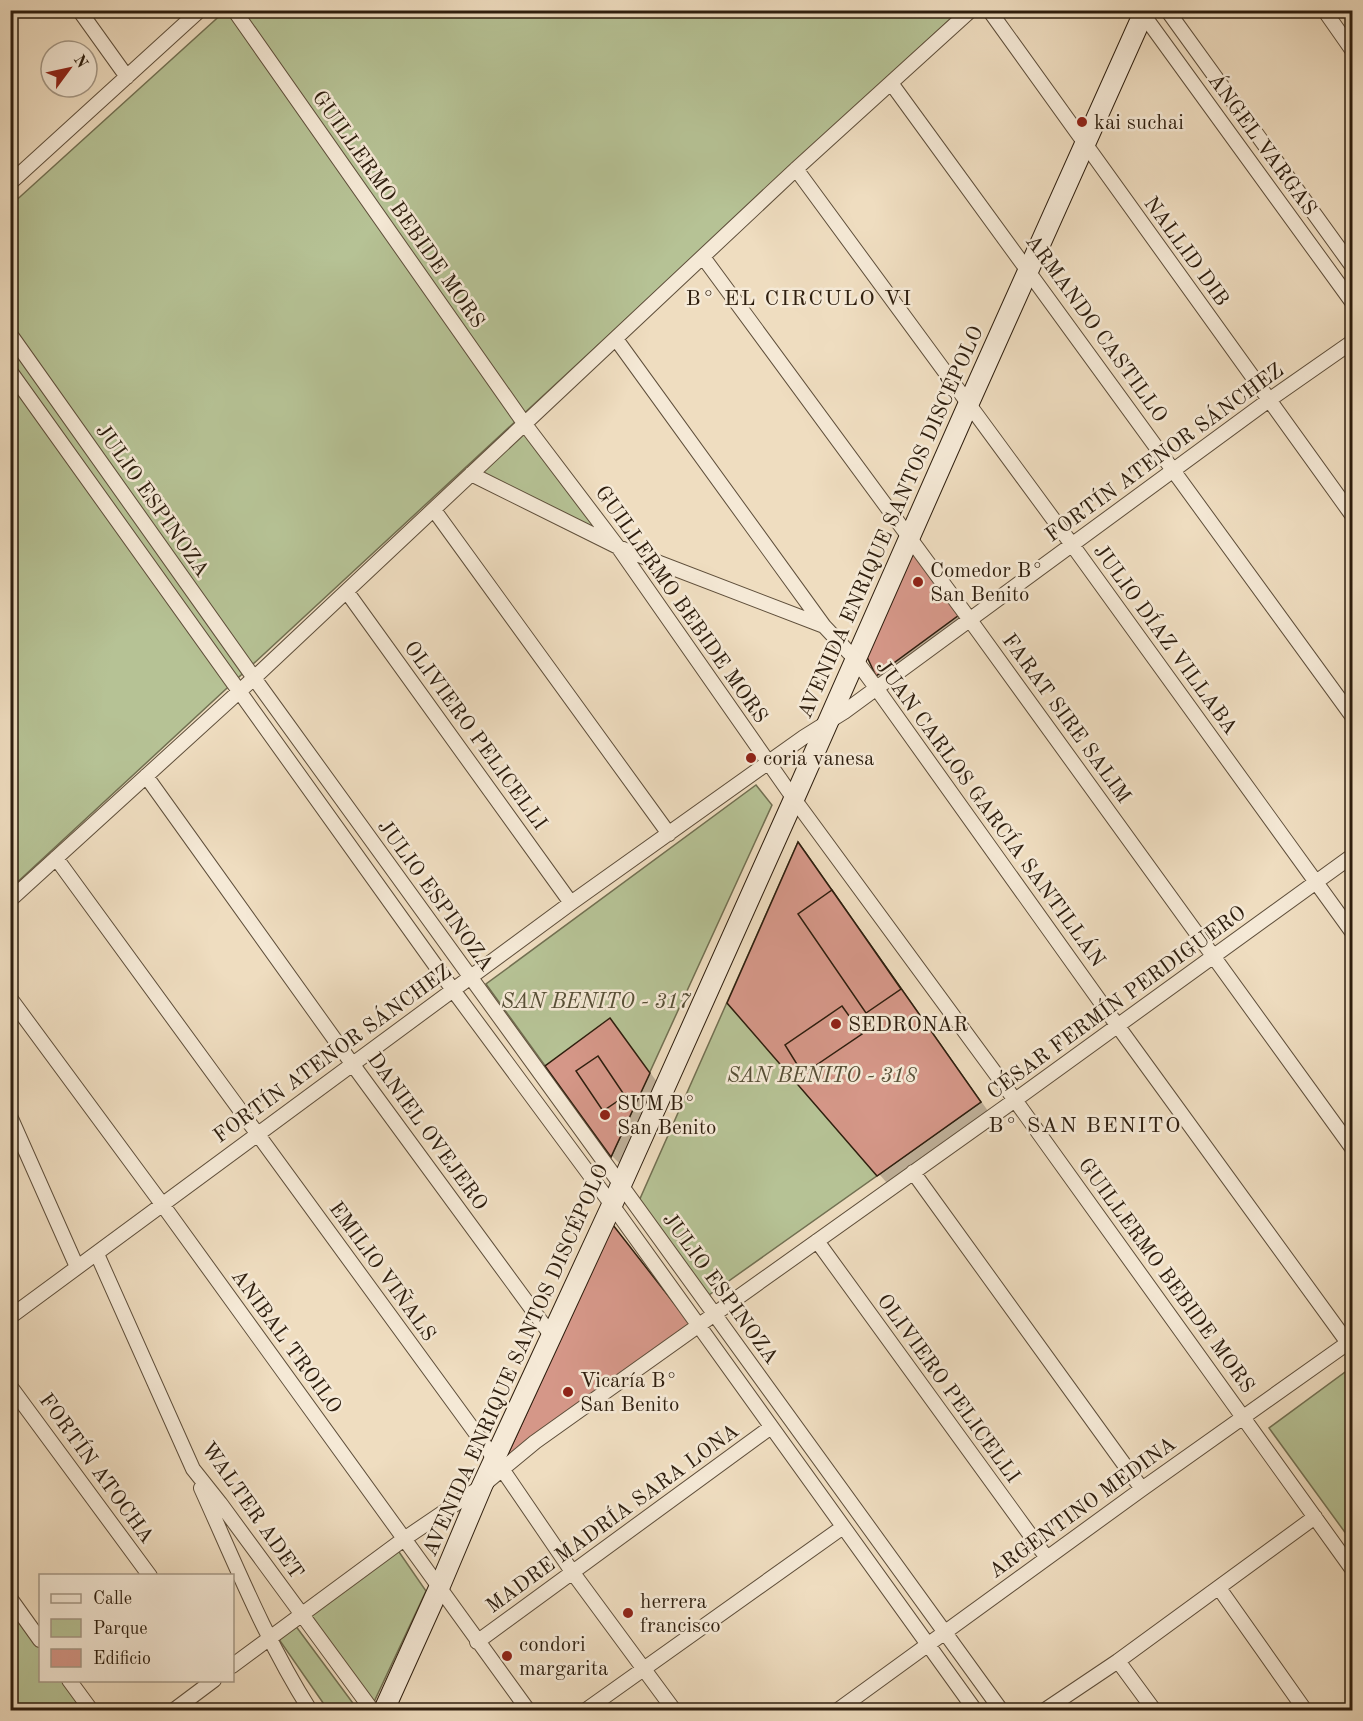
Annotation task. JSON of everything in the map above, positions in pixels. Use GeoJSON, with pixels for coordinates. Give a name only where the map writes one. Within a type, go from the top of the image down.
{"type":"FeatureCollection","features":[{"type":"Feature","properties":{"kind":"main road","name":"AVENIDA ENRIQUE SANTOS DISCÉPOLO"},"geometry":{"type":"LineString","coordinates":[[384,1710],[440,1588],[482,1486],[498,1464],[551,1335],[612,1205],[794,799],[1143,12]]}},
{"type":"Feature","properties":{"kind":"street"},"geometry":{"type":"LineString","coordinates":[[79,10],[127,77]]}},
{"type":"Feature","properties":{"kind":"street"},"geometry":{"type":"LineString","coordinates":[[10,183],[200,10]]}},
{"type":"Feature","properties":{"kind":"street","name":"GUILLERMO BEBIDE MORS"},"geometry":{"type":"LineString","coordinates":[[234,10],[524,423],[618,547],[794,799],[1015,1100],[1353,1569]]}},
{"type":"Feature","properties":{"kind":"street"},"geometry":{"type":"LineString","coordinates":[[10,900],[347,592],[524,423],[970,10]]}},
{"type":"Feature","properties":{"kind":"street","name":"NALLID DIB"},"geometry":{"type":"LineString","coordinates":[[988,10],[1353,515]]}},
{"type":"Feature","properties":{"kind":"street","name":"ÁNGEL VARGAS"},"geometry":{"type":"LineString","coordinates":[[1167,10],[1353,266]]}},
{"type":"Feature","properties":{"kind":"street"},"geometry":{"type":"LineString","coordinates":[[1324,10],[1353,50]]}},
{"type":"Feature","properties":{"kind":"street","name":"ÁNGEL VARGAS"},"geometry":{"type":"LineString","coordinates":[[1143,12],[1353,302]]}},
{"type":"Feature","properties":{"kind":"street","name":"ARMANDO CASTILLO"},"geometry":{"type":"LineString","coordinates":[[891,82],[1353,716]]}},
{"type":"Feature","properties":{"kind":"street","name":"JULIO DÍAZ VILLABA"},"geometry":{"type":"LineString","coordinates":[[796,169],[1353,932]]}},
{"type":"Feature","properties":{"kind":"street","name":"FARAT SIRE SALIM"},"geometry":{"type":"LineString","coordinates":[[703,257],[1353,1148]]}},
{"type":"Feature","properties":{"kind":"street","name":"JULIO ESPINOZA"},"geometry":{"type":"LineString","coordinates":[[10,334],[470,978],[1001,1710]]}},
{"type":"Feature","properties":{"kind":"street","name":"JUAN CARLOS GARCÍA SANTILLÁN"},"geometry":{"type":"LineString","coordinates":[[616,339],[824,626],[855,659],[877,688],[1117,1025],[1350,1342]]}},
{"type":"Feature","properties":{"kind":"street","name":"FORTÍN ATENOR SÁNCHEZ"},"geometry":{"type":"LineString","coordinates":[[10,1317],[571,903],[877,688],[1269,400],[1353,342]]}},
{"type":"Feature","properties":{"kind":"street","name":"JULIO ESPINOZA"},"geometry":{"type":"LineString","coordinates":[[10,371],[453,990],[612,1205],[975,1710]]}},
{"type":"Feature","properties":{"kind":"street"},"geometry":{"type":"LineString","coordinates":[[471,474],[618,547],[824,626]]}},
{"type":"Feature","properties":{"kind":"street"},"geometry":{"type":"LineString","coordinates":[[434,510],[669,834]]}},
{"type":"Feature","properties":{"kind":"street","name":"OLIVIERO PELICELLI"},"geometry":{"type":"LineString","coordinates":[[347,592],[571,903]]}},
{"type":"Feature","properties":{"kind":"street","name":"DANIEL OVEJERO"},"geometry":{"type":"LineString","coordinates":[[146,776],[353,1065],[551,1335]]}},
{"type":"Feature","properties":{"kind":"street","name":"CÉSAR FERMÍN PERDIGUERO"},"geometry":{"type":"LineString","coordinates":[[498,1464],[535,1442],[699,1326],[1353,856]]}},
{"type":"Feature","properties":{"kind":"street","name":"EMILIO VIÑALS"},"geometry":{"type":"LineString","coordinates":[[56,858],[498,1464],[573,1573],[674,1710]]}},
{"type":"Feature","properties":{"kind":"street","name":"ANIBAL TROILO"},"geometry":{"type":"LineString","coordinates":[[10,998],[528,1710]]}},
{"type":"Feature","properties":{"kind":"street"},"geometry":{"type":"LineString","coordinates":[[10,1116],[77,1267]]}},
{"type":"Feature","properties":{"kind":"street"},"geometry":{"type":"LineString","coordinates":[[913,1172],[1142,1489]]}},
{"type":"Feature","properties":{"kind":"street","name":"OLIVIERO PELICELLI"},"geometry":{"type":"LineString","coordinates":[[817,1242],[1047,1558]]}},
{"type":"Feature","properties":{"kind":"street","name":"WALTER ADET"},"geometry":{"type":"LineString","coordinates":[[97,1254],[193,1469],[372,1710]]}},
{"type":"Feature","properties":{"kind":"street","name":"ARGENTINO MEDINA"},"geometry":{"type":"LineString","coordinates":[[838,1710],[1142,1489],[1350,1342]]}},
{"type":"Feature","properties":{"kind":"street","name":"FORTÍN ATOCHA"},"geometry":{"type":"LineString","coordinates":[[10,1386],[149,1574]]}},
{"type":"Feature","properties":{"kind":"street","name":"MADRE MADRÍA SARA LONA"},"geometry":{"type":"LineString","coordinates":[[477,1642],[771,1427]]}},
{"type":"Feature","properties":{"kind":"street"},"geometry":{"type":"LineString","coordinates":[[193,1469],[270,1638],[291,1680],[310,1710]]}},
{"type":"Feature","properties":{"kind":"street"},"geometry":{"type":"LineString","coordinates":[[234,1665],[404,1539],[482,1486]]}},
{"type":"Feature","properties":{"kind":"street"},"geometry":{"type":"LineString","coordinates":[[1045,1710],[1118,1661],[1315,1517]]}},
{"type":"Feature","properties":{"kind":"street"},"geometry":{"type":"LineString","coordinates":[[586,1710],[843,1527]]}},
{"type":"Feature","properties":{"kind":"street"},"geometry":{"type":"LineString","coordinates":[[1219,1588],[1305,1710]]}},
{"type":"Feature","properties":{"kind":"street"},"geometry":{"type":"LineString","coordinates":[[10,1598],[39,1639]]}},
{"type":"Feature","properties":{"kind":"street"},"geometry":{"type":"LineString","coordinates":[[1118,1661],[1154,1710]]}},
{"type":"Feature","properties":{"kind":"street"},"geometry":{"type":"LineString","coordinates":[[70,1682],[91,1710]]}},
{"type":"Feature","properties":{"kind":"street"},"geometry":{"type":"LineString","coordinates":[[174,1710],[211,1682]]}},
{"type":"Feature","properties":{"kind":"green space"},"geometry":{"type":"Polygon","coordinates":[[[225,11],[959,11],[11,888],[11,205],[225,11]]]}},
{"type":"Feature","properties":{"kind":"green space"},"geometry":{"type":"Polygon","coordinates":[[[524,429],[603,535],[477,475],[524,429]]]}},
{"type":"Feature","properties":{"kind":"green space","name":"SAN BENITO - 317"},"geometry":{"type":"Polygon","coordinates":[[[756,785],[772,805],[611,1157],[486,984],[756,785]]]}},
{"type":"Feature","properties":{"kind":"green space","name":"SAN BENITO - 318"},"geometry":{"type":"Polygon","coordinates":[[[798,842],[981,1102],[709,1295],[639,1201],[798,842]]]}},
{"type":"Feature","properties":{"kind":"green space"},"geometry":{"type":"Polygon","coordinates":[[[1352,1367],[1352,1542],[1269,1428],[1352,1367]]]}},
{"type":"Feature","properties":{"kind":"green space"},"geometry":{"type":"Polygon","coordinates":[[[397,1549],[426,1591],[373,1704],[305,1614],[397,1549]]]}},
{"type":"Feature","properties":{"kind":"green space"},"geometry":{"type":"Polygon","coordinates":[[[10,1605],[39,1645],[39,1682],[66,1682],[87,1710],[11,1710],[10,1605]]]}},
{"type":"Feature","properties":{"kind":"green space"},"geometry":{"type":"Polygon","coordinates":[[[295,1625],[358,1710],[328,1710],[278,1638],[295,1625]]]}},
{"type":"Feature","properties":{"kind":"building","name":"Comedor B° San Benito"},"geometry":{"type":"Polygon","coordinates":[[[913,549],[959,615],[876,676],[867,657],[913,549]]]}},
{"type":"Feature","properties":{"kind":"building","name":"SEDRONAR"},"geometry":{"type":"Polygon","coordinates":[[[798,842],[981,1102],[877,1176],[727,1003],[798,842]]]}},
{"type":"Feature","properties":{"kind":"building"},"geometry":{"type":"Polygon","coordinates":[[[832,890],[901,989],[866,1013],[798,914],[832,890]]]}},
{"type":"Feature","properties":{"kind":"building"},"geometry":{"type":"Polygon","coordinates":[[[842,1006],[862,1034],[803,1074],[785,1045],[842,1006]]]}},
{"type":"Feature","properties":{"kind":"building","name":"SUM B° San Benito"},"geometry":{"type":"Polygon","coordinates":[[[610,1018],[650,1073],[611,1157],[545,1066],[610,1018]]]}},
{"type":"Feature","properties":{"kind":"building"},"geometry":{"type":"Polygon","coordinates":[[[598,1056],[625,1096],[603,1111],[576,1071],[598,1056]]]}},
{"type":"Feature","properties":{"kind":"building","name":"Vicaría B° San Benito"},"geometry":{"type":"Polygon","coordinates":[[[613,1225],[691,1325],[506,1458],[613,1225]]]}},
{"type":"Feature","properties":{"kind":"place","name":"kai suchai"},"geometry":{"type":"Point","coordinates":[1082,122]}},
{"type":"Feature","properties":{"kind":"place","name":"Comedor B° San Benito"},"geometry":{"type":"Point","coordinates":[918,582]}},
{"type":"Feature","properties":{"kind":"place","name":"coria vanesa"},"geometry":{"type":"Point","coordinates":[751,758]}},
{"type":"Feature","properties":{"kind":"place","name":"SEDRONAR"},"geometry":{"type":"Point","coordinates":[836,1024]}},
{"type":"Feature","properties":{"kind":"place","name":"SUM B° San Benito"},"geometry":{"type":"Point","coordinates":[605,1115]}},
{"type":"Feature","properties":{"kind":"place","name":"Vicaría B° San Benito"},"geometry":{"type":"Point","coordinates":[568,1392]}},
{"type":"Feature","properties":{"kind":"place","name":"herrera francisco"},"geometry":{"type":"Point","coordinates":[628,1613]}},
{"type":"Feature","properties":{"kind":"place","name":"condori margarita"},"geometry":{"type":"Point","coordinates":[507,1656]}},
{"type":"Feature","properties":{"kind":"district","name":"B° EL CIRCULO VI"},"geometry":{"type":"Point","coordinates":[799,297]}},
{"type":"Feature","properties":{"kind":"district","name":"B° SAN BENITO"},"geometry":{"type":"Point","coordinates":[1085,1124]}}]}
